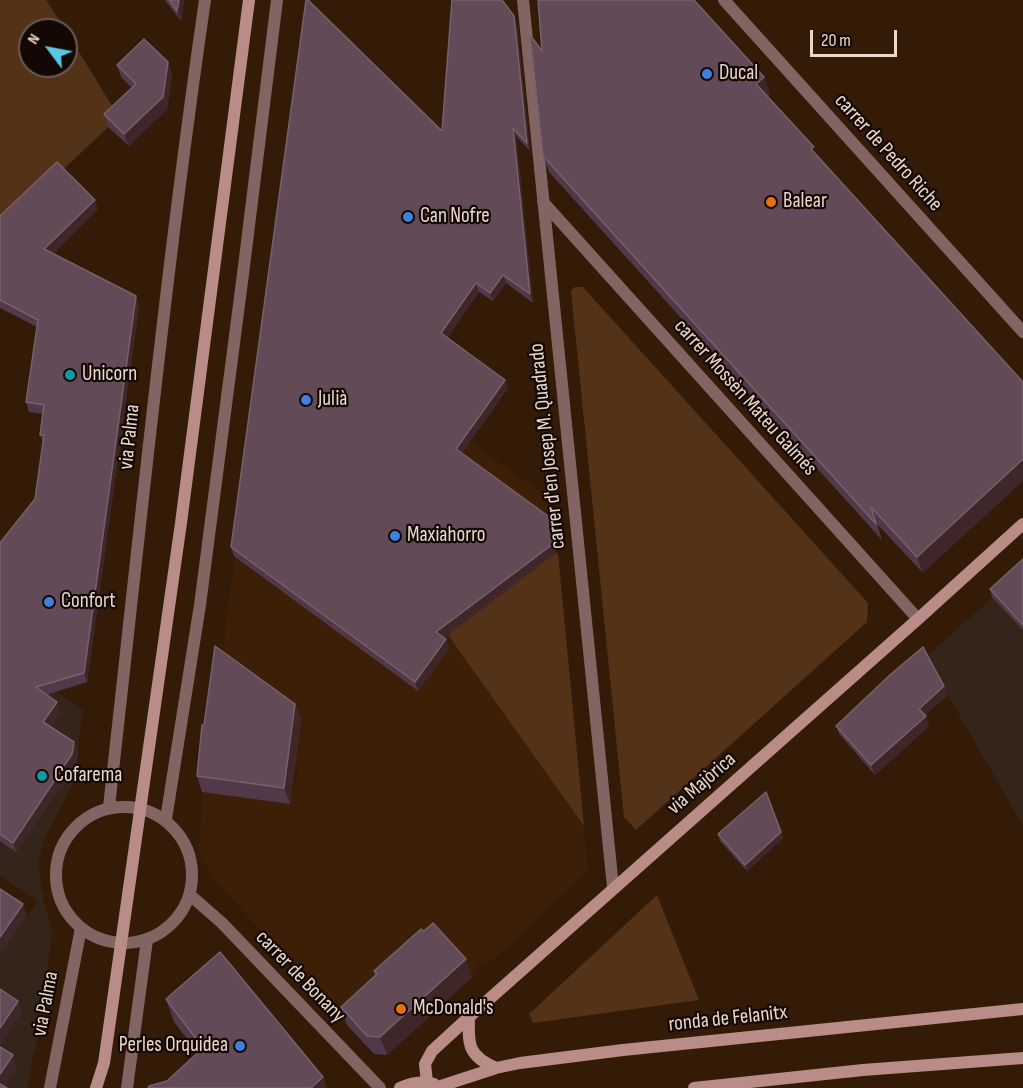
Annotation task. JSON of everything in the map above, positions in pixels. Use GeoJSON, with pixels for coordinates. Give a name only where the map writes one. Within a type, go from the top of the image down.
{"type":"FeatureCollection","features":[{"type":"Feature","properties":{"kind":"main road"},"geometry":{"type":"LineString","coordinates":[[96,1088],[104,1063],[119,943],[181,523],[249,0]]}},
{"type":"Feature","properties":{"kind":"main road","name":"via Majòrica"},"geometry":{"type":"LineString","coordinates":[[427,1082],[424,1064],[432,1051],[1023,524]]}},
{"type":"Feature","properties":{"kind":"main road","name":"ronda de Felanitx"},"geometry":{"type":"LineString","coordinates":[[400,1088],[413,1082],[427,1082],[442,1087],[496,1068],[520,1063],[623,1050],[1023,1009]]}},
{"type":"Feature","properties":{"kind":"main road"},"geometry":{"type":"LineString","coordinates":[[469,1017],[468,1039],[474,1055],[481,1062],[496,1068]]}},
{"type":"Feature","properties":{"kind":"main road"},"geometry":{"type":"LineString","coordinates":[[694,1088],[863,1070],[1023,1058]]}},
{"type":"Feature","properties":{"kind":"street","name":"via Palma"},"geometry":{"type":"LineString","coordinates":[[109,807],[164,315],[189,108],[205,0]]}},
{"type":"Feature","properties":{"kind":"street"},"geometry":{"type":"LineString","coordinates":[[166,819],[201,593],[277,0]]}},
{"type":"Feature","properties":{"kind":"street","name":"carrer d'en Josep M. Quadrado"},"geometry":{"type":"LineString","coordinates":[[523,0],[614,887]]}},
{"type":"Feature","properties":{"kind":"street","name":"carrer de Pedro Riche"},"geometry":{"type":"LineString","coordinates":[[724,0],[1023,332]]}},
{"type":"Feature","properties":{"kind":"street","name":"carrer Mossèn Mateu Galmés"},"geometry":{"type":"LineString","coordinates":[[543,202],[918,619]]}},
{"type":"Feature","properties":{"kind":"street"},"geometry":{"type":"LineString","coordinates":[[109,807],[140,807],[166,819],[180,834],[190,853],[193,874],[190,895],[180,914],[165,929],[147,940],[119,943],[99,939],[81,928],[66,912],[57,892],[56,870],[61,849],[72,830],[88,816],[109,807]]}},
{"type":"Feature","properties":{"kind":"street","name":"carrer de Bonany"},"geometry":{"type":"LineString","coordinates":[[190,895],[222,923],[380,1088]]}},
{"type":"Feature","properties":{"kind":"street","name":"via Palma"},"geometry":{"type":"LineString","coordinates":[[50,1088],[81,928]]}},
{"type":"Feature","properties":{"kind":"street"},"geometry":{"type":"LineString","coordinates":[[127,1088],[147,940]]}},
{"type":"Feature","properties":{"kind":"shaded area"},"geometry":{"type":"Polygon","coordinates":[[[0,0],[46,0],[58,18],[18,18],[18,78],[78,78],[78,50],[119,117],[0,229],[0,0]]]}},
{"type":"Feature","properties":{"kind":"shaded area"},"geometry":{"type":"Polygon","coordinates":[[[575,287],[583,287],[868,603],[867,622],[636,830],[624,817],[571,291],[575,287]]]}},
{"type":"Feature","properties":{"kind":"shaded area"},"geometry":{"type":"Polygon","coordinates":[[[269,297],[553,501],[555,525],[552,525],[448,635],[584,826],[588,872],[494,959],[480,963],[472,977],[387,1055],[374,1054],[219,885],[199,853],[202,792],[290,804],[298,771],[295,768],[301,720],[221,663],[269,297]]]}},
{"type":"Feature","properties":{"kind":"shaded area"},"geometry":{"type":"Polygon","coordinates":[[[558,553],[584,826],[448,635],[558,553]]]}},
{"type":"Feature","properties":{"kind":"shaded area"},"geometry":{"type":"Polygon","coordinates":[[[1023,570],[1023,826],[926,657],[1023,570]]]}},
{"type":"Feature","properties":{"kind":"shaded area"},"geometry":{"type":"Polygon","coordinates":[[[0,652],[83,710],[73,784],[44,839],[38,865],[44,905],[52,926],[44,1002],[27,1088],[0,1088],[0,956],[38,901],[0,875],[0,652]]]}},
{"type":"Feature","properties":{"kind":"shaded area"},"geometry":{"type":"Polygon","coordinates":[[[657,895],[699,1000],[533,1023],[529,1014],[657,895]]]}},
{"type":"Feature","properties":{"kind":"building"},"geometry":{"type":"Polygon","coordinates":[[[169,0],[179,0],[177,11],[169,0]]]}},
{"type":"Feature","properties":{"kind":"building"},"geometry":{"type":"Polygon","coordinates":[[[306,0],[442,131],[452,0],[502,0],[514,16],[527,143],[513,128],[530,294],[503,275],[490,293],[476,283],[441,333],[505,380],[456,449],[548,516],[553,544],[436,632],[446,639],[415,682],[231,547],[306,0]]]}},
{"type":"Feature","properties":{"kind":"building"},"geometry":{"type":"Polygon","coordinates":[[[538,0],[694,0],[764,77],[756,84],[814,147],[811,149],[1023,382],[1023,459],[917,557],[871,507],[876,524],[543,156],[530,35],[542,51],[538,0]]]}},
{"type":"Feature","properties":{"kind":"building"},"geometry":{"type":"Polygon","coordinates":[[[144,39],[168,62],[163,97],[124,134],[104,114],[136,84],[117,65],[144,39]]]}},
{"type":"Feature","properties":{"kind":"building"},"geometry":{"type":"Polygon","coordinates":[[[57,162],[95,200],[44,249],[136,296],[84,673],[36,687],[57,702],[43,722],[74,742],[72,754],[13,843],[0,834],[0,543],[35,499],[44,435],[40,435],[44,405],[26,402],[38,320],[0,300],[0,216],[57,162]]]}},
{"type":"Feature","properties":{"kind":"building"},"geometry":{"type":"Polygon","coordinates":[[[1023,559],[1023,625],[990,589],[1023,559]]]}},
{"type":"Feature","properties":{"kind":"building"},"geometry":{"type":"Polygon","coordinates":[[[215,646],[295,704],[284,788],[197,776],[202,725],[204,725],[215,646]]]}},
{"type":"Feature","properties":{"kind":"building"},"geometry":{"type":"Polygon","coordinates":[[[923,647],[944,686],[919,709],[926,716],[871,765],[836,726],[923,647]]]}},
{"type":"Feature","properties":{"kind":"building"},"geometry":{"type":"Polygon","coordinates":[[[766,792],[781,832],[745,865],[718,834],[766,792]]]}},
{"type":"Feature","properties":{"kind":"building"},"geometry":{"type":"Polygon","coordinates":[[[0,889],[23,904],[0,937],[0,889]]]}},
{"type":"Feature","properties":{"kind":"building"},"geometry":{"type":"Polygon","coordinates":[[[433,923],[466,959],[380,1037],[367,1036],[341,1007],[377,974],[374,971],[421,929],[424,931],[433,923]]]}},
{"type":"Feature","properties":{"kind":"building","name":"Perles Orquidea"},"geometry":{"type":"Polygon","coordinates":[[[220,952],[323,1077],[311,1088],[148,1088],[167,1081],[203,1048],[166,999],[220,952]]]}},
{"type":"Feature","properties":{"kind":"building"},"geometry":{"type":"Polygon","coordinates":[[[0,989],[18,1001],[0,1028],[0,989]]]}},
{"type":"Feature","properties":{"kind":"building"},"geometry":{"type":"Polygon","coordinates":[[[0,1047],[13,1055],[0,1074],[0,1047]]]}},
{"type":"Feature","properties":{"kind":"place","name":"Ducal"},"geometry":{"type":"Point","coordinates":[707,74]}},
{"type":"Feature","properties":{"kind":"place","name":"Balear"},"geometry":{"type":"Point","coordinates":[771,202]}},
{"type":"Feature","properties":{"kind":"place","name":"Can Nofre"},"geometry":{"type":"Point","coordinates":[408,217]}},
{"type":"Feature","properties":{"kind":"place","name":"Unicorn"},"geometry":{"type":"Point","coordinates":[70,375]}},
{"type":"Feature","properties":{"kind":"place","name":"Julià"},"geometry":{"type":"Point","coordinates":[306,400]}},
{"type":"Feature","properties":{"kind":"place","name":"Maxiahorro"},"geometry":{"type":"Point","coordinates":[395,536]}},
{"type":"Feature","properties":{"kind":"place","name":"Confort"},"geometry":{"type":"Point","coordinates":[49,602]}},
{"type":"Feature","properties":{"kind":"place","name":"Cofarema"},"geometry":{"type":"Point","coordinates":[42,776]}},
{"type":"Feature","properties":{"kind":"place","name":"McDonald's"},"geometry":{"type":"Point","coordinates":[401,1009]}},
{"type":"Feature","properties":{"kind":"place","name":"Perles Orquidea"},"geometry":{"type":"Point","coordinates":[240,1046]}}]}
